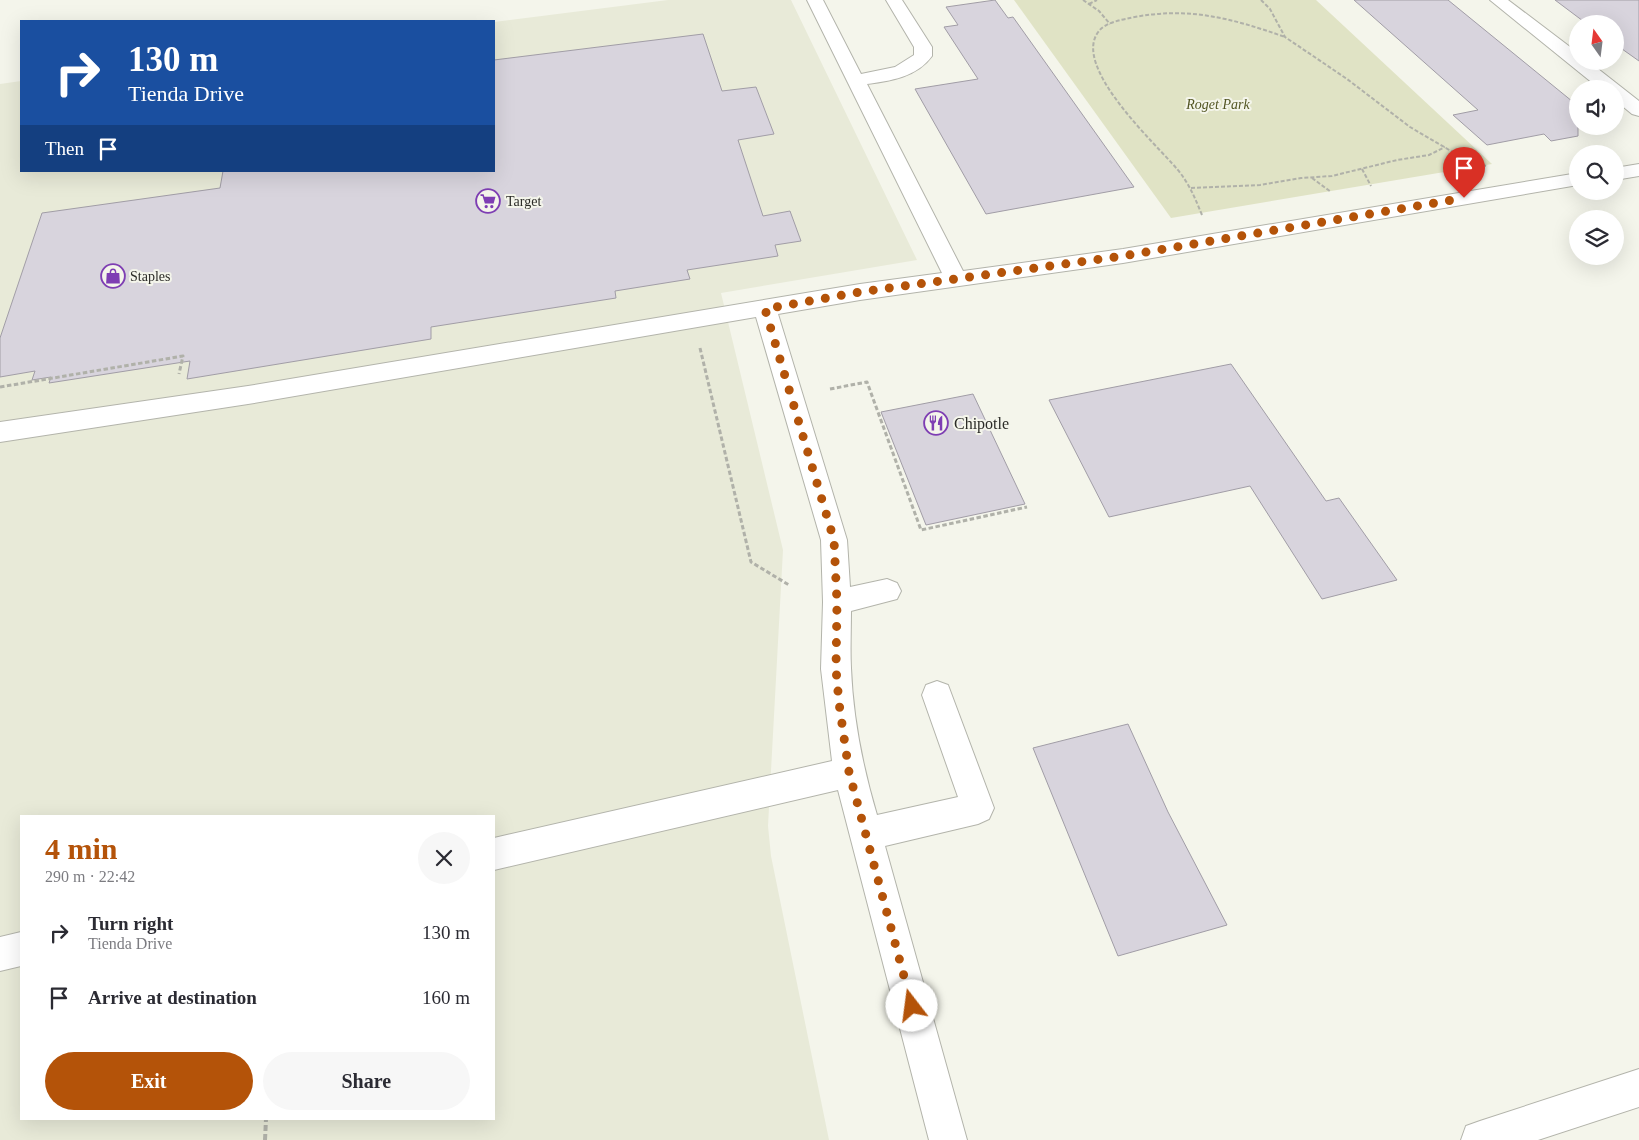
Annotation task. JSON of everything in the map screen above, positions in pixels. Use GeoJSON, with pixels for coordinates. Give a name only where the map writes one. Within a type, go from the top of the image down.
{"type":"FeatureCollection","features":[{"type":"Feature","properties":{"kind":"street"},"geometry":{"type":"LineString","coordinates":[[815,0],[956,279]]}},
{"type":"Feature","properties":{"kind":"street"},"geometry":{"type":"LineString","coordinates":[[857,80],[904,70],[913,66],[923,56],[922,47],[894,0]]}},
{"type":"Feature","properties":{"kind":"street"},"geometry":{"type":"LineString","coordinates":[[1498,0],[1600,80]]}},
{"type":"Feature","properties":{"kind":"street"},"geometry":{"type":"LineString","coordinates":[[1624,98],[1639,110]]}},
{"type":"Feature","properties":{"kind":"street"},"geometry":{"type":"LineString","coordinates":[[1624,172],[1639,170]]}},
{"type":"Feature","properties":{"kind":"street"},"geometry":{"type":"LineString","coordinates":[[0,432],[248,396],[860,292],[1123,256],[1569,182]]}},
{"type":"Feature","properties":{"kind":"street"},"geometry":{"type":"LineString","coordinates":[[765,309],[834,540],[837,602],[836,669],[849,772],[948,1140]]}},
{"type":"Feature","properties":{"kind":"street"},"geometry":{"type":"LineString","coordinates":[[837,602],[887,592]]}},
{"type":"Feature","properties":{"kind":"street"},"geometry":{"type":"LineString","coordinates":[[865,834],[978,808],[937,695]]}},
{"type":"Feature","properties":{"kind":"street"},"geometry":{"type":"LineString","coordinates":[[495,854],[849,772]]}},
{"type":"Feature","properties":{"kind":"street"},"geometry":{"type":"LineString","coordinates":[[0,954],[20,949]]}},
{"type":"Feature","properties":{"kind":"street"},"geometry":{"type":"LineString","coordinates":[[1480,1140],[1639,1088]]}},
{"type":"Feature","properties":{"kind":"path"},"geometry":{"type":"LineString","coordinates":[[1084,0],[1099,11],[1110,24]]}},
{"type":"Feature","properties":{"kind":"path"},"geometry":{"type":"LineString","coordinates":[[1089,4],[1097,0]]}},
{"type":"Feature","properties":{"kind":"path"},"geometry":{"type":"LineString","coordinates":[[1261,0],[1270,9],[1285,37]]}},
{"type":"Feature","properties":{"kind":"path"},"geometry":{"type":"LineString","coordinates":[[1202,215],[1191,188],[1162,152],[1131,120],[1115,99],[1103,78],[1093,48],[1094,39],[1098,32],[1110,24],[1150,14],[1198,13],[1227,17],[1285,37],[1348,79],[1410,127],[1445,147],[1489,168]]}},
{"type":"Feature","properties":{"kind":"path"},"geometry":{"type":"LineString","coordinates":[[1191,188],[1260,185],[1362,170],[1396,160],[1429,155],[1445,147]]}},
{"type":"Feature","properties":{"kind":"path"},"geometry":{"type":"LineString","coordinates":[[1362,170],[1372,187]]}},
{"type":"Feature","properties":{"kind":"path"},"geometry":{"type":"LineString","coordinates":[[1311,178],[1324,185],[1332,194]]}},
{"type":"Feature","properties":{"kind":"path"},"geometry":{"type":"LineString","coordinates":[[699,347],[751,562],[789,585]]}},
{"type":"Feature","properties":{"kind":"path"},"geometry":{"type":"LineString","coordinates":[[830,389],[867,382],[921,530],[1027,507]]}},
{"type":"Feature","properties":{"kind":"path"},"geometry":{"type":"LineString","coordinates":[[265,1140],[266,1120]]}},
{"type":"Feature","properties":{"kind":"shaded area"},"geometry":{"type":"Polygon","coordinates":[[[668,0],[791,0],[917,260],[721,293],[783,550],[768,826],[771,856],[829,1140],[0,1140],[0,84],[20,81],[20,172],[495,172],[495,22],[668,0]]]}},
{"type":"Feature","properties":{"kind":"green space","name":"Roget Park"},"geometry":{"type":"Polygon","coordinates":[[[1014,0],[1316,0],[1492,164],[1171,218],[1014,0]]]}},
{"type":"Feature","properties":{"kind":"building"},"geometry":{"type":"Polygon","coordinates":[[[995,0],[1008,18],[1013,17],[1134,187],[986,214],[915,89],[978,79],[944,27],[958,25],[946,7],[995,0]]]}},
{"type":"Feature","properties":{"kind":"building"},"geometry":{"type":"Polygon","coordinates":[[[1354,0],[1448,0],[1569,99],[1569,135],[1578,136],[1551,141],[1544,134],[1487,145],[1453,115],[1478,110],[1354,0]]]}},
{"type":"Feature","properties":{"kind":"building"},"geometry":{"type":"Polygon","coordinates":[[[1555,0],[1639,0],[1639,61],[1624,50],[1624,15],[1575,15],[1555,0]]]}},
{"type":"Feature","properties":{"kind":"building","name":"Target"},"geometry":{"type":"Polygon","coordinates":[[[703,34],[722,91],[756,87],[774,134],[738,140],[763,216],[790,211],[801,241],[775,245],[778,256],[687,270],[690,279],[615,291],[616,298],[431,327],[431,339],[187,379],[190,361],[49,383],[51,377],[32,380],[35,371],[0,377],[0,338],[42,213],[220,188],[223,172],[495,172],[495,60],[703,34]]]}},
{"type":"Feature","properties":{"kind":"building"},"geometry":{"type":"Polygon","coordinates":[[[1231,364],[1326,501],[1339,498],[1397,580],[1322,599],[1250,486],[1109,517],[1049,400],[1231,364]]]}},
{"type":"Feature","properties":{"kind":"building"},"geometry":{"type":"Polygon","coordinates":[[[973,394],[1025,504],[926,525],[881,412],[973,394]]]}},
{"type":"Feature","properties":{"kind":"building"},"geometry":{"type":"Polygon","coordinates":[[[1128,724],[1168,812],[1227,925],[1118,956],[1033,748],[1128,724]]]}},
{"type":"Feature","properties":{"kind":"place","name":"Target"},"geometry":{"type":"Point","coordinates":[488,201]}},
{"type":"Feature","properties":{"kind":"place","name":"Staples"},"geometry":{"type":"Point","coordinates":[113,276]}},
{"type":"Feature","properties":{"kind":"place","name":"Chipotle"},"geometry":{"type":"Point","coordinates":[936,423]}},
{"type":"Feature","properties":{"kind":"route"},"geometry":{"type":"LineString","coordinates":[[912,1006],[849,772],[836,669],[837,602],[834,540],[765,309],[860,292],[1123,256],[1464,198]]}}]}
